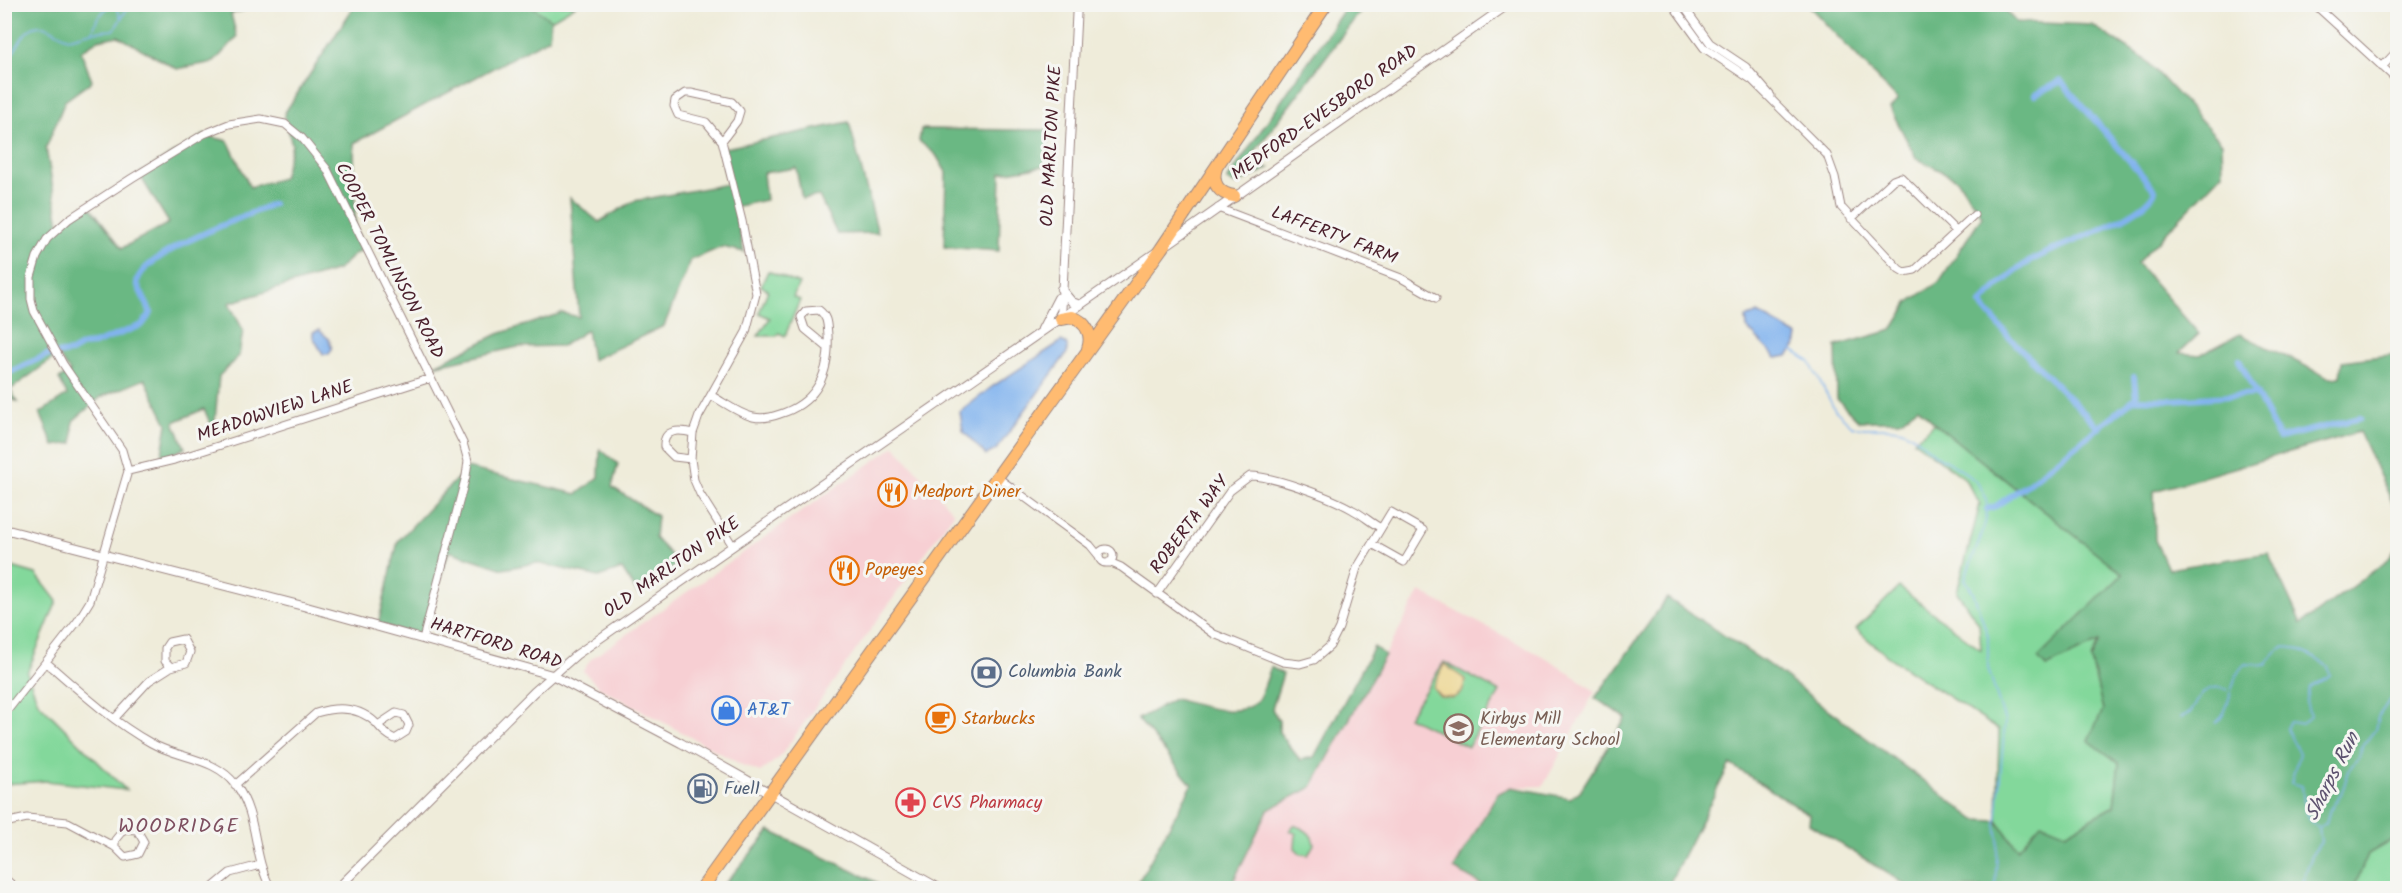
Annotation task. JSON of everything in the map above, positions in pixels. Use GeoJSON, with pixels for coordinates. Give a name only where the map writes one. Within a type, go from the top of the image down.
{"type":"FeatureCollection","features":[{"type":"Feature","properties":{"kind":"highway"},"geometry":{"type":"LineString","coordinates":[[702,888],[1161,249],[1326,4]]}},
{"type":"Feature","properties":{"kind":"highway"},"geometry":{"type":"LineString","coordinates":[[1216,168],[1214,175],[1217,188],[1228,196],[1234,196]]}},
{"type":"Feature","properties":{"kind":"highway"},"geometry":{"type":"LineString","coordinates":[[1060,319],[1072,316],[1084,324],[1090,338],[1087,352]]}},
{"type":"Feature","properties":{"kind":"street","name":"OLD MARLTON PIKE"},"geometry":{"type":"LineString","coordinates":[[1060,319],[1077,4]]}},
{"type":"Feature","properties":{"kind":"street","name":"MEDFORD-EVESBORO ROAD"},"geometry":{"type":"LineString","coordinates":[[1080,305],[1509,4]]}},
{"type":"Feature","properties":{"kind":"street"},"geometry":{"type":"LineString","coordinates":[[1672,4],[1704,48],[1742,72],[1772,98],[1827,155],[1835,177],[1840,207],[1904,272],[1915,270],[1974,215]]}},
{"type":"Feature","properties":{"kind":"street"},"geometry":{"type":"LineString","coordinates":[[1682,4],[1710,43],[1746,66],[1768,89],[1772,98]]}},
{"type":"Feature","properties":{"kind":"street"},"geometry":{"type":"LineString","coordinates":[[2314,4],[2397,81]]}},
{"type":"Feature","properties":{"kind":"street"},"geometry":{"type":"LineString","coordinates":[[2388,4],[2397,13]]}},
{"type":"Feature","properties":{"kind":"street"},"geometry":{"type":"LineString","coordinates":[[2382,67],[2397,50]]}},
{"type":"Feature","properties":{"kind":"street"},"geometry":{"type":"LineString","coordinates":[[722,141],[740,116],[736,105],[691,93],[685,93],[675,100],[674,106],[678,115],[706,123],[722,141],[742,221],[756,294],[750,321],[712,396],[699,416],[693,433],[694,480],[700,494],[733,546]]}},
{"type":"Feature","properties":{"kind":"street","name":"COOPER TOMLINSON ROAD"},"geometry":{"type":"LineString","coordinates":[[128,471],[122,450],[63,364],[34,311],[30,289],[34,266],[47,239],[64,223],[204,134],[229,124],[261,119],[285,124],[302,138],[318,157],[337,187],[463,443],[468,466],[423,639]]}},
{"type":"Feature","properties":{"kind":"street"},"geometry":{"type":"LineString","coordinates":[[1851,219],[1893,180],[1901,177],[1956,231]]}},
{"type":"Feature","properties":{"kind":"street","name":"LAFFERTY FARM"},"geometry":{"type":"LineString","coordinates":[[1218,208],[1401,278],[1436,298]]}},
{"type":"Feature","properties":{"kind":"street"},"geometry":{"type":"LineString","coordinates":[[1035,336],[1051,314],[1061,289],[1069,299],[1080,305]]}},
{"type":"Feature","properties":{"kind":"street","name":"OLD MARLTON PIKE"},"geometry":{"type":"LineString","coordinates":[[338,888],[552,675],[586,648],[1080,305]]}},
{"type":"Feature","properties":{"kind":"street"},"geometry":{"type":"LineString","coordinates":[[712,396],[753,418],[772,417],[790,411],[809,398],[823,381],[828,348],[827,319],[824,314],[815,309],[806,311],[801,317],[802,326],[828,348]]}},
{"type":"Feature","properties":{"kind":"street","name":"MEADOWVIEW LANE"},"geometry":{"type":"LineString","coordinates":[[128,471],[174,460],[431,378]]}},
{"type":"Feature","properties":{"kind":"street"},"geometry":{"type":"LineString","coordinates":[[692,459],[674,457],[664,447],[664,441],[670,432],[678,430],[693,433]]}},
{"type":"Feature","properties":{"kind":"street"},"geometry":{"type":"LineString","coordinates":[[4,715],[90,602],[128,471]]}},
{"type":"Feature","properties":{"kind":"street","name":"ROBERTA WAY"},"geometry":{"type":"LineString","coordinates":[[1157,594],[1230,490],[1250,476],[1281,482],[1344,506],[1381,528]]}},
{"type":"Feature","properties":{"kind":"street"},"geometry":{"type":"LineString","coordinates":[[998,477],[1101,553],[1103,562],[1111,559]]}},
{"type":"Feature","properties":{"kind":"street"},"geometry":{"type":"LineString","coordinates":[[1111,559],[1214,634],[1283,662],[1300,664],[1314,660],[1329,646],[1338,628],[1357,568],[1391,512],[1423,530],[1404,562],[1372,544]]}},
{"type":"Feature","properties":{"kind":"street","name":"HARTFORD ROAD"},"geometry":{"type":"LineString","coordinates":[[4,530],[423,639],[552,675],[939,888]]}},
{"type":"Feature","properties":{"kind":"street"},"geometry":{"type":"LineString","coordinates":[[1101,553],[1111,550],[1111,559]]}},
{"type":"Feature","properties":{"kind":"street"},"geometry":{"type":"LineString","coordinates":[[115,718],[144,686],[171,667],[186,663],[190,657],[188,646],[183,639],[169,642],[165,648],[165,661],[171,667]]}},
{"type":"Feature","properties":{"kind":"street"},"geometry":{"type":"LineString","coordinates":[[46,662],[115,718],[153,745],[214,767],[235,785],[243,797],[254,825],[260,865],[271,888]]}},
{"type":"Feature","properties":{"kind":"street"},"geometry":{"type":"LineString","coordinates":[[235,785],[316,713],[332,708],[348,709],[368,716],[387,736],[395,739],[406,732],[409,725],[404,715],[396,712],[378,725]]}},
{"type":"Feature","properties":{"kind":"street"},"geometry":{"type":"LineString","coordinates":[[4,823],[27,818],[68,822],[115,847],[119,853],[132,857],[138,854],[144,842],[137,830],[130,828],[118,833],[115,847]]}},
{"type":"Feature","properties":{"kind":"street"},"geometry":{"type":"LineString","coordinates":[[212,888],[230,873],[260,865]]}},
{"type":"Feature","properties":{"kind":"street"},"geometry":{"type":"LineString","coordinates":[[4,878],[16,888]]}},
{"type":"Feature","properties":{"kind":"shaded area"},"geometry":{"type":"Polygon","coordinates":[[[895,446],[954,513],[779,758],[760,772],[742,765],[600,688],[583,671],[591,659],[895,446]]]}},
{"type":"Feature","properties":{"kind":"shaded area","name":"Kirbys Mill Elementary School"},"geometry":{"type":"Polygon","coordinates":[[[1420,592],[1552,661],[1595,691],[1543,786],[1511,787],[1497,794],[1454,869],[1487,888],[1230,888],[1268,810],[1312,786],[1420,592]]]}},
{"type":"Feature","properties":{"kind":"green space"},"geometry":{"type":"Polygon","coordinates":[[[249,4],[251,8],[231,14],[237,37],[214,62],[177,69],[118,36],[98,40],[81,51],[92,81],[65,101],[46,148],[59,224],[89,205],[122,248],[169,223],[139,174],[204,135],[228,141],[250,187],[283,178],[292,145],[284,114],[355,5],[530,5],[551,20],[549,38],[354,143],[355,230],[365,249],[356,253],[338,270],[229,303],[243,330],[239,356],[219,376],[214,432],[204,409],[174,422],[185,448],[161,459],[167,424],[145,379],[101,397],[73,421],[73,443],[54,446],[40,413],[67,395],[59,379],[70,372],[58,355],[10,390],[18,402],[5,396],[4,5],[249,4]]]}},
{"type":"Feature","properties":{"kind":"green space"},"geometry":{"type":"Polygon","coordinates":[[[530,5],[576,5],[551,20],[530,5]]]}},
{"type":"Feature","properties":{"kind":"green space"},"geometry":{"type":"Polygon","coordinates":[[[1347,5],[1365,5],[1253,154],[1255,166],[1269,168],[1236,185],[1227,180],[1347,5]]]}},
{"type":"Feature","properties":{"kind":"green space"},"geometry":{"type":"Polygon","coordinates":[[[1808,5],[2000,5],[2016,22],[2092,25],[2146,60],[2222,143],[2223,173],[2137,263],[2199,334],[2179,353],[2200,355],[2240,334],[2330,378],[2340,377],[2342,361],[2397,354],[2397,512],[2359,432],[2154,491],[2155,540],[2168,569],[2268,553],[2301,624],[2387,561],[2397,547],[2397,837],[2368,854],[2354,888],[1911,888],[1809,824],[1810,815],[1730,764],[1667,888],[1487,888],[1454,869],[1497,794],[1511,787],[1570,798],[1580,791],[1626,718],[1595,698],[1667,598],[1766,663],[1976,820],[1997,821],[2018,849],[2041,823],[2066,833],[2114,806],[2119,763],[2088,740],[2103,710],[2091,659],[2099,642],[2046,667],[2038,658],[2123,574],[1934,423],[1918,407],[1900,421],[1859,421],[1837,399],[1836,346],[1892,330],[1909,302],[1939,282],[1982,216],[1957,179],[1916,158],[1890,108],[1898,100],[1808,5]]]}},
{"type":"Feature","properties":{"kind":"green space"},"geometry":{"type":"Polygon","coordinates":[[[849,122],[878,233],[837,234],[819,196],[802,199],[796,168],[763,173],[766,200],[734,207],[744,252],[722,247],[691,260],[664,326],[592,360],[587,330],[562,346],[518,347],[433,366],[498,334],[562,313],[579,317],[570,198],[599,222],[634,201],[728,184],[720,149],[849,122]]]}},
{"type":"Feature","properties":{"kind":"green space"},"geometry":{"type":"Polygon","coordinates":[[[921,129],[1051,130],[1044,166],[1001,173],[999,251],[944,247],[946,172],[936,155],[919,141],[921,129]]]}},
{"type":"Feature","properties":{"kind":"green space"},"geometry":{"type":"Polygon","coordinates":[[[768,271],[799,284],[793,297],[800,300],[785,336],[779,333],[776,336],[758,336],[770,318],[759,313],[768,290],[761,286],[768,271]]]}},
{"type":"Feature","properties":{"kind":"green space"},"geometry":{"type":"Polygon","coordinates":[[[1934,423],[2123,574],[2046,667],[2099,641],[2091,659],[2103,710],[2088,740],[2119,763],[2114,806],[2066,833],[2019,850],[1997,821],[1999,730],[1887,656],[1856,629],[1899,587],[1981,650],[1979,624],[1957,592],[1980,504],[1964,478],[1914,441],[1934,423]]]}},
{"type":"Feature","properties":{"kind":"green space"},"geometry":{"type":"Polygon","coordinates":[[[600,449],[618,464],[612,487],[657,516],[655,538],[678,563],[638,594],[622,569],[599,577],[536,563],[503,569],[449,551],[421,637],[378,624],[398,541],[467,468],[577,494],[599,477],[600,449]]]}},
{"type":"Feature","properties":{"kind":"green space"},"geometry":{"type":"Polygon","coordinates":[[[5,565],[36,574],[57,601],[27,673],[38,702],[126,790],[46,781],[5,784],[5,565]]]}},
{"type":"Feature","properties":{"kind":"green space"},"geometry":{"type":"Polygon","coordinates":[[[1374,647],[1385,655],[1312,787],[1268,810],[1230,888],[1135,888],[1192,785],[1138,719],[1174,699],[1216,709],[1238,710],[1248,707],[1261,695],[1271,667],[1283,674],[1272,709],[1279,721],[1279,732],[1300,760],[1314,757],[1374,647]]]}},
{"type":"Feature","properties":{"kind":"green space"},"geometry":{"type":"Polygon","coordinates":[[[1444,662],[1500,692],[1468,747],[1408,717],[1444,662]]]}},
{"type":"Feature","properties":{"kind":"green space"},"geometry":{"type":"Polygon","coordinates":[[[1294,825],[1305,830],[1312,837],[1314,844],[1308,855],[1301,854],[1295,848],[1296,834],[1290,830],[1294,825]]]}},
{"type":"Feature","properties":{"kind":"green space"},"geometry":{"type":"Polygon","coordinates":[[[770,831],[878,883],[874,888],[721,888],[770,831]]]}},
{"type":"Feature","properties":{"kind":"green space"},"geometry":{"type":"Polygon","coordinates":[[[2397,837],[2397,888],[2354,888],[2368,854],[2397,837]]]}},
{"type":"Feature","properties":{"kind":"sand"},"geometry":{"type":"Polygon","coordinates":[[[1444,664],[1466,680],[1462,692],[1453,698],[1440,696],[1433,688],[1444,664]]]}},
{"type":"Feature","properties":{"kind":"water"},"geometry":{"type":"Polygon","coordinates":[[[1758,313],[1798,336],[1796,346],[1788,356],[1776,358],[1747,328],[1746,318],[1758,313]]]}},
{"type":"Feature","properties":{"kind":"water"},"geometry":{"type":"Polygon","coordinates":[[[319,330],[329,339],[332,349],[329,354],[323,354],[313,337],[313,332],[319,330]]]}},
{"type":"Feature","properties":{"kind":"water"},"geometry":{"type":"Polygon","coordinates":[[[1062,341],[1067,345],[1067,353],[996,450],[986,455],[963,431],[960,412],[993,386],[1062,341]]]}},
{"type":"Feature","properties":{"kind":"waterway"},"geometry":{"type":"LineString","coordinates":[[93,31],[97,19],[110,4]]}},
{"type":"Feature","properties":{"kind":"waterway"},"geometry":{"type":"LineString","coordinates":[[115,4],[121,18]]}},
{"type":"Feature","properties":{"kind":"waterway"},"geometry":{"type":"LineString","coordinates":[[4,60],[10,56],[25,34],[35,27],[46,27],[69,38],[91,32],[114,30],[130,4]]}},
{"type":"Feature","properties":{"kind":"waterway"},"geometry":{"type":"LineString","coordinates":[[2035,95],[2061,81],[2155,190],[2149,200],[2119,220],[2024,265],[1981,304],[2008,336],[2099,428]]}},
{"type":"Feature","properties":{"kind":"waterway"},"geometry":{"type":"LineString","coordinates":[[4,370],[10,372],[47,355],[71,352],[83,345],[94,344],[142,325],[151,313],[137,284],[141,273],[173,249],[273,204]]}},
{"type":"Feature","properties":{"kind":"waterway"},"geometry":{"type":"LineString","coordinates":[[1792,350],[1809,361],[1835,410],[1852,426],[1889,428],[1907,432],[1939,457],[1966,473],[1983,491],[1986,502],[1984,528],[1965,579],[1973,592],[1988,636],[1988,668],[2005,722],[1996,826],[1998,838],[1995,888]]}},
{"type":"Feature","properties":{"kind":"waterway"},"geometry":{"type":"LineString","coordinates":[[2239,360],[2279,438],[2360,418]]}},
{"type":"Feature","properties":{"kind":"waterway"},"geometry":{"type":"LineString","coordinates":[[2134,377],[2136,398]]}},
{"type":"Feature","properties":{"kind":"waterway"},"geometry":{"type":"LineString","coordinates":[[1987,509],[1996,506],[2029,483],[2134,399],[2172,400],[2257,394]]}},
{"type":"Feature","properties":{"kind":"waterway"},"geometry":{"type":"LineString","coordinates":[[2216,723],[2225,710],[2236,677],[2245,664],[2266,665],[2278,650],[2290,647],[2328,666],[2330,675],[2310,688],[2306,702],[2310,716],[2302,724],[2290,722],[2286,728],[2299,753],[2291,783],[2302,786],[2308,816],[2319,828]]}},
{"type":"Feature","properties":{"kind":"waterway","name":"Sharps Run"},"geometry":{"type":"LineString","coordinates":[[2320,827],[2326,823],[2330,809],[2341,795],[2350,768],[2375,730],[2378,717],[2395,692],[2398,676]]}},
{"type":"Feature","properties":{"kind":"waterway"},"geometry":{"type":"LineString","coordinates":[[2181,717],[2190,713],[2200,696],[2209,689],[2228,690]]}},
{"type":"Feature","properties":{"kind":"waterway","name":"Sharps Run"},"geometry":{"type":"LineString","coordinates":[[2294,888],[2301,885],[2313,853],[2321,842],[2319,828]]}},
{"type":"Feature","properties":{"kind":"place","name":"Medport Diner"},"geometry":{"type":"Point","coordinates":[892,492]}},
{"type":"Feature","properties":{"kind":"place","name":"Popeyes"},"geometry":{"type":"Point","coordinates":[844,570]}},
{"type":"Feature","properties":{"kind":"place","name":"Columbia Bank"},"geometry":{"type":"Point","coordinates":[987,672]}},
{"type":"Feature","properties":{"kind":"place","name":"AT&T"},"geometry":{"type":"Point","coordinates":[726,710]}},
{"type":"Feature","properties":{"kind":"place","name":"Starbucks"},"geometry":{"type":"Point","coordinates":[941,719]}},
{"type":"Feature","properties":{"kind":"place","name":"Kirbys Mill Elementary School"},"geometry":{"type":"Point","coordinates":[1459,729]}},
{"type":"Feature","properties":{"kind":"place","name":"Fuel1"},"geometry":{"type":"Point","coordinates":[703,789]}},
{"type":"Feature","properties":{"kind":"place","name":"CVS Pharmacy"},"geometry":{"type":"Point","coordinates":[911,803]}},
{"type":"Feature","properties":{"kind":"district","name":"WOODRIDGE"},"geometry":{"type":"Point","coordinates":[179,827]}}]}
